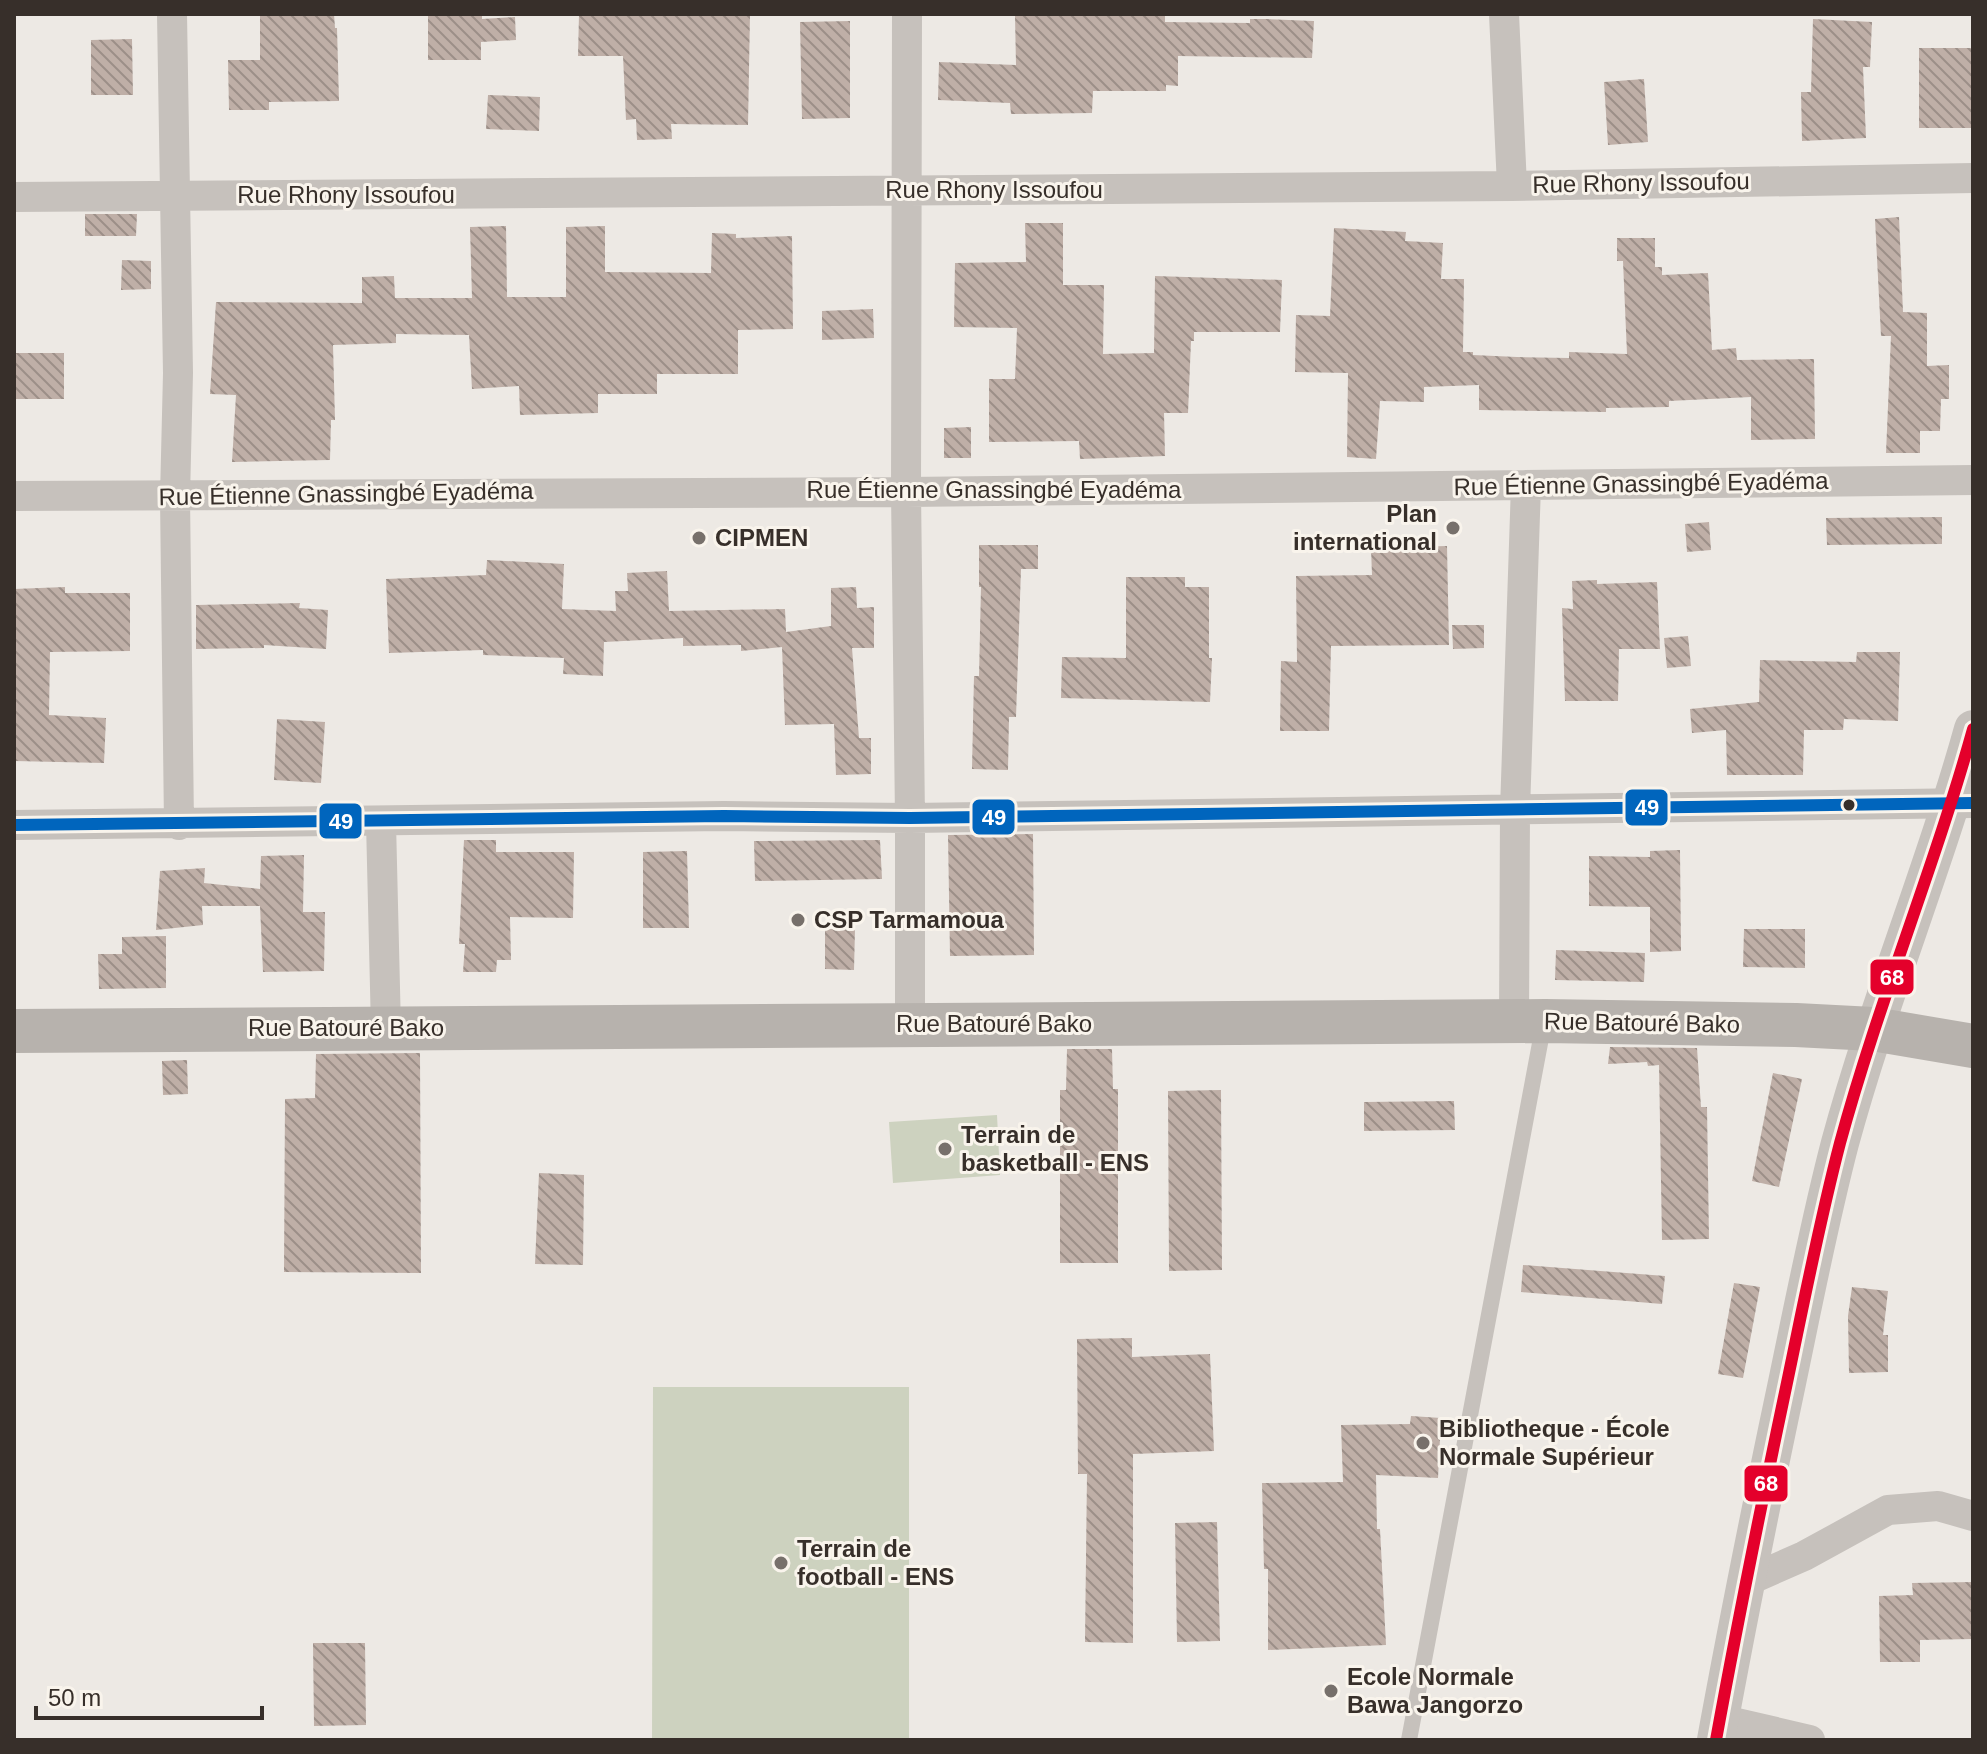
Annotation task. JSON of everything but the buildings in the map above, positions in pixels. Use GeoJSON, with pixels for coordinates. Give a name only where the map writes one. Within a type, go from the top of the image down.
{"type":"FeatureCollection","features":[{"type":"Feature","properties":{"kind":"main road","name":"Rue Batouré Bako"},"geometry":{"type":"LineString","coordinates":[[14,1031],[1529,1022],[1796,1025],[1873,1029],[1973,1046]]}},
{"type":"Feature","properties":{"kind":"street"},"geometry":{"type":"LineString","coordinates":[[172,14],[178,373],[175,497],[179,825]]}},
{"type":"Feature","properties":{"kind":"street"},"geometry":{"type":"LineString","coordinates":[[907,14],[906,492],[910,1025]]}},
{"type":"Feature","properties":{"kind":"street"},"geometry":{"type":"LineString","coordinates":[[1504,14],[1512,186]]}},
{"type":"Feature","properties":{"kind":"street","name":"Rue Rhony Issoufou"},"geometry":{"type":"LineString","coordinates":[[14,197],[1512,186],[1973,178]]}},
{"type":"Feature","properties":{"kind":"street","name":"Rue Étienne Gnassingbé Eyadéma"},"geometry":{"type":"LineString","coordinates":[[14,496],[906,492],[1973,480]]}},
{"type":"Feature","properties":{"kind":"street"},"geometry":{"type":"LineString","coordinates":[[1526,485],[1515,810],[1529,1022]]}},
{"type":"Feature","properties":{"kind":"street"},"geometry":{"type":"LineString","coordinates":[[1810,1740],[1718,1730],[1745,1582],[1840,1144],[1873,1029],[1963,803],[1973,729]]}},
{"type":"Feature","properties":{"kind":"street"},"geometry":{"type":"LineString","coordinates":[[14,825],[724,816],[910,818],[1963,803]]}},
{"type":"Feature","properties":{"kind":"street"},"geometry":{"type":"LineString","coordinates":[[381,822],[386,1029]]}},
{"type":"Feature","properties":{"kind":"street"},"geometry":{"type":"LineString","coordinates":[[1745,1582],[1804,1556],[1888,1510],[1938,1506],[1973,1516]]}},
{"type":"Feature","properties":{"kind":"lane"},"geometry":{"type":"LineString","coordinates":[[1409,1740],[1529,1022]]}},
{"type":"Feature","properties":{"kind":"green space","name":"Terrain de basketball - ENS"},"geometry":{"type":"Polygon","coordinates":[[[997,1115],[1000,1175],[893,1183],[889,1122],[997,1115]]]}},
{"type":"Feature","properties":{"kind":"green space","name":"Terrain de football - ENS"},"geometry":{"type":"Polygon","coordinates":[[[653,1387],[909,1387],[909,1740],[652,1740],[653,1387]]]}},
{"type":"Feature","properties":{"kind":"transit line","name":"68"},"geometry":{"type":"LineString","coordinates":[[1716,1740],[1775,1440],[1840,1143],[1973,729]]}},
{"type":"Feature","properties":{"kind":"transit line","name":"49"},"geometry":{"type":"LineString","coordinates":[[14,825],[724,816],[910,818],[1973,803]]}},
{"type":"Feature","properties":{"kind":"place","name":"Plan international"},"geometry":{"type":"Point","coordinates":[1453,528]}},
{"type":"Feature","properties":{"kind":"place","name":"CIPMEN"},"geometry":{"type":"Point","coordinates":[699,538]}},
{"type":"Feature","properties":{"kind":"place","name":"CSP Tarmamoua"},"geometry":{"type":"Point","coordinates":[798,920]}},
{"type":"Feature","properties":{"kind":"place","name":"Terrain de basketball - ENS"},"geometry":{"type":"Point","coordinates":[945,1149]}},
{"type":"Feature","properties":{"kind":"place","name":"Bibliotheque - École Normale Supérieur"},"geometry":{"type":"Point","coordinates":[1423,1443]}},
{"type":"Feature","properties":{"kind":"place","name":"Terrain de football - ENS"},"geometry":{"type":"Point","coordinates":[781,1563]}},
{"type":"Feature","properties":{"kind":"place","name":"Ecole Normale Bawa Jangorzo"},"geometry":{"type":"Point","coordinates":[1331,1691]}}]}
